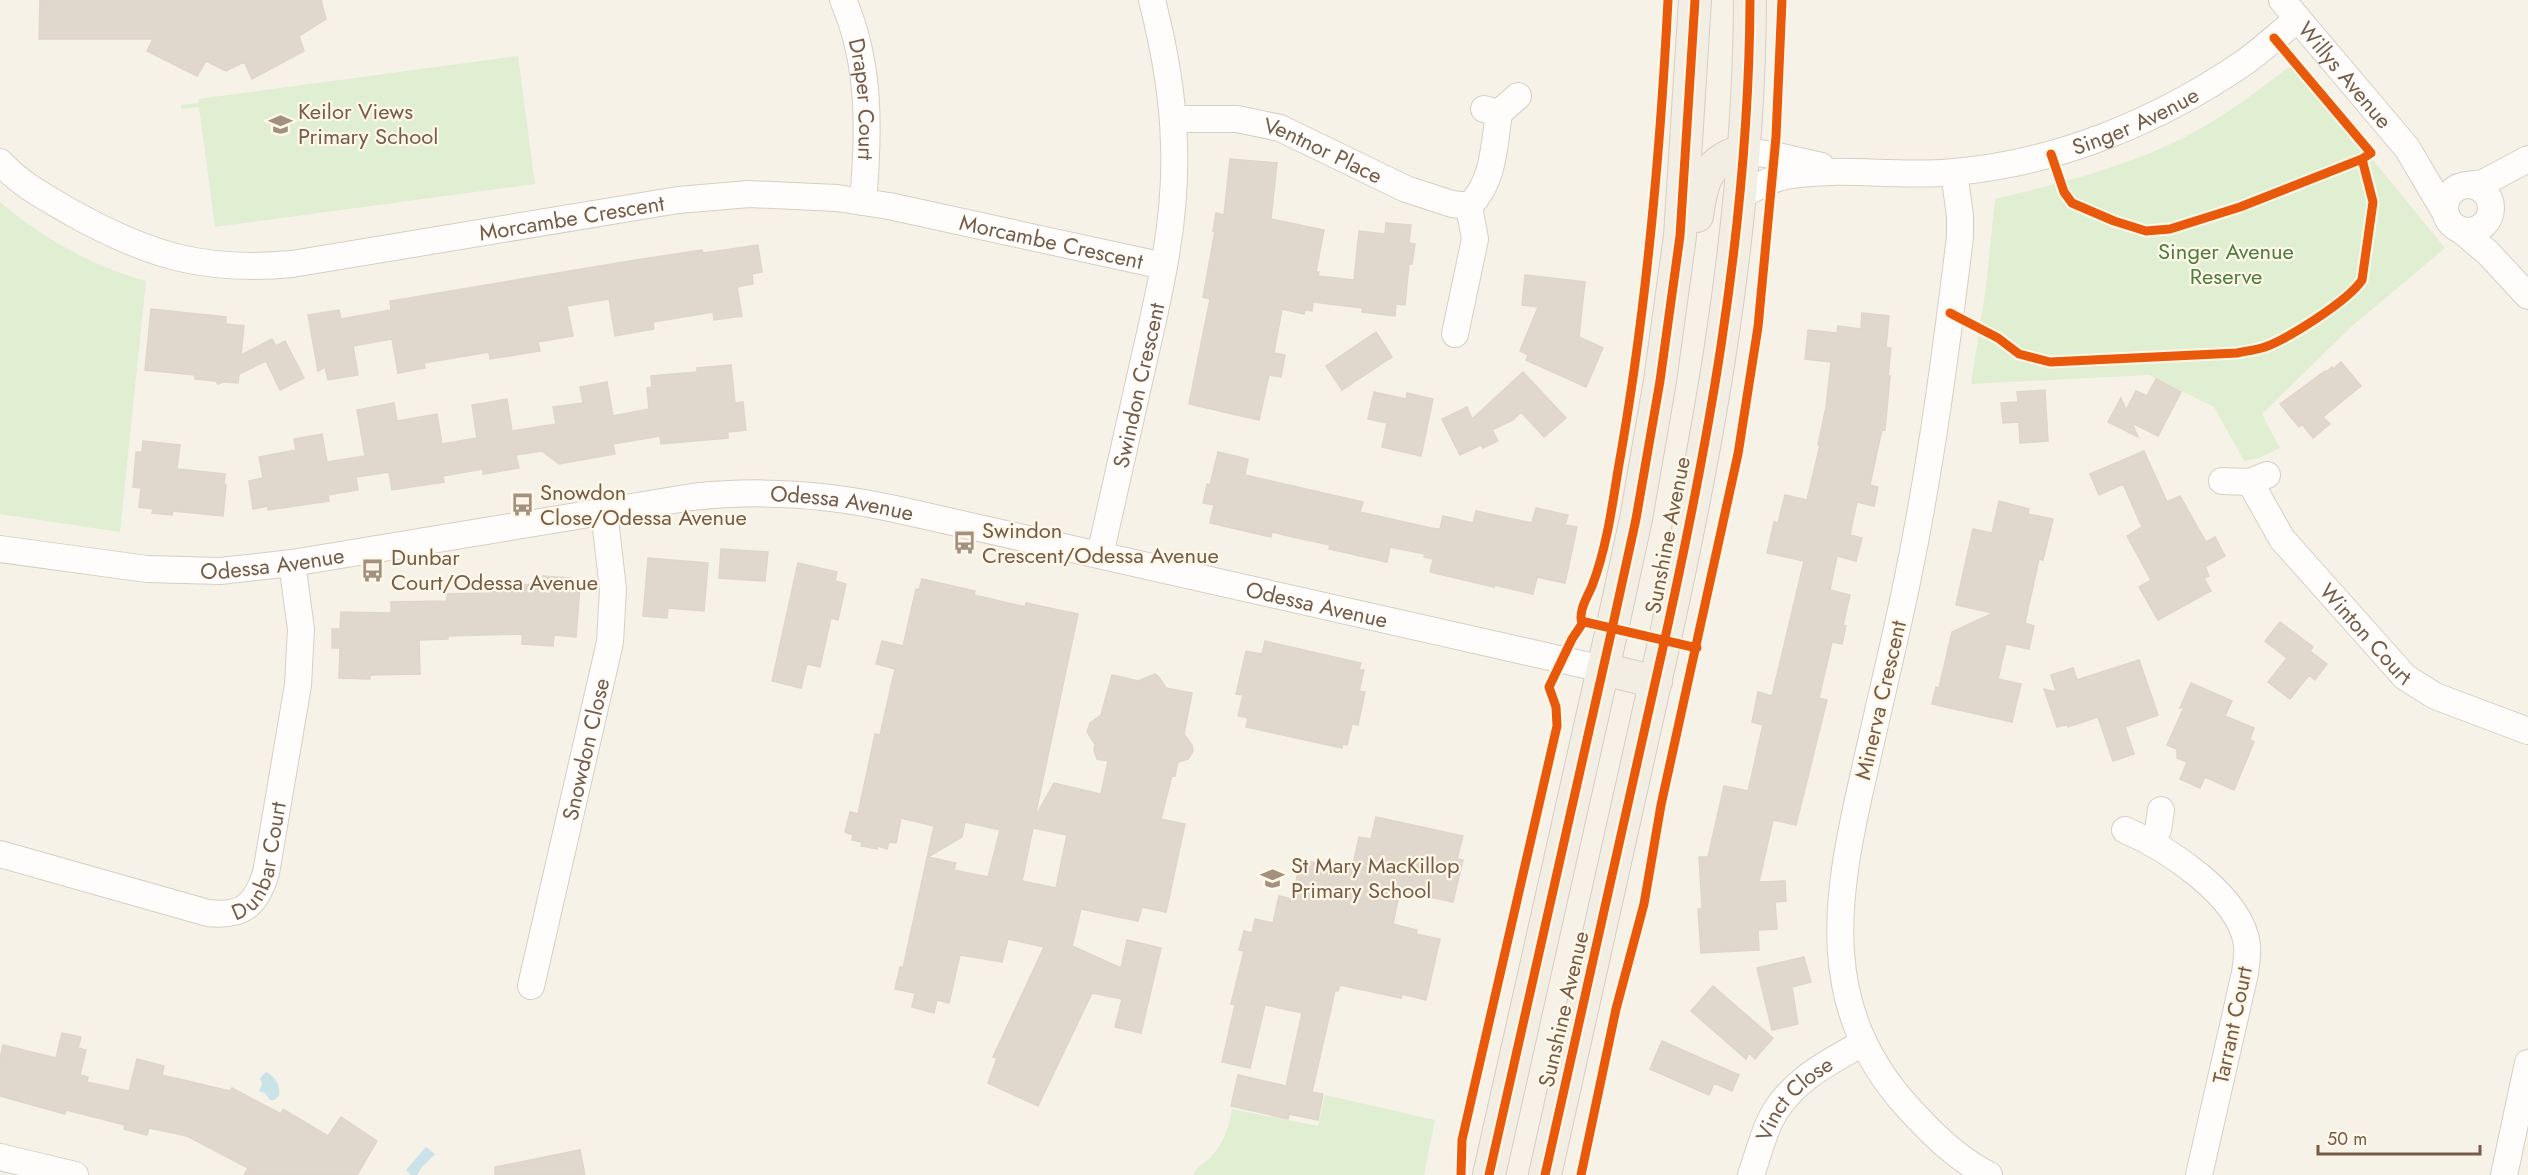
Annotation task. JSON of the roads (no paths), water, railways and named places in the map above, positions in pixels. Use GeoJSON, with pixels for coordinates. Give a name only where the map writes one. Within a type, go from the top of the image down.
{"type":"FeatureCollection","features":[{"type":"Feature","properties":{"kind":"main road","name":"Sunshine Avenue"},"geometry":{"type":"LineString","coordinates":[[1489,1175],[1636,519],[1660,381],[1680,237],[1695,0]]}},
{"type":"Feature","properties":{"kind":"main road","name":"Sunshine Avenue"},"geometry":{"type":"LineString","coordinates":[[1545,1175],[1656,682],[1711,413],[1740,196],[1748,80],[1750,0]]}},
{"type":"Feature","properties":{"kind":"main road"},"geometry":{"type":"LineString","coordinates":[[1660,381],[1687,289],[1700,193],[1706,176],[1721,160],[1743,151]]}},
{"type":"Feature","properties":{"kind":"main road"},"geometry":{"type":"LineString","coordinates":[[1603,669],[1656,682]]}},
{"type":"Feature","properties":{"kind":"main road"},"geometry":{"type":"LineString","coordinates":[[1553,1175],[1555,1134]]}},
{"type":"Feature","properties":{"kind":"street","name":"Draper Court"},"geometry":{"type":"LineString","coordinates":[[843,0],[860,51],[865,90],[868,134],[863,202]]}},
{"type":"Feature","properties":{"kind":"street","name":"Swindon Crescent"},"geometry":{"type":"LineString","coordinates":[[1100,555],[1164,266],[1173,202],[1173,119],[1162,36],[1152,0]]}},
{"type":"Feature","properties":{"kind":"street","name":"Singer Avenue"},"geometry":{"type":"LineString","coordinates":[[1740,196],[1785,176],[1842,171],[1914,174],[1954,172],[2050,154],[2082,144],[2153,116],[2247,60],[2290,9]]}},
{"type":"Feature","properties":{"kind":"street","name":"Willys Avenue"},"geometry":{"type":"LineString","coordinates":[[2290,9],[2408,148],[2454,222],[2476,240],[2524,291]]}},
{"type":"Feature","properties":{"kind":"street"},"geometry":{"type":"LineString","coordinates":[[1455,334],[1475,239],[1468,206],[1483,189],[1489,174],[1500,106]]}},
{"type":"Feature","properties":{"kind":"street","name":"Ventnor Place"},"geometry":{"type":"LineString","coordinates":[[1173,119],[1237,119],[1280,128],[1406,189],[1452,204],[1468,206]]}},
{"type":"Feature","properties":{"kind":"street","name":"Willys Avenue"},"geometry":{"type":"LineString","coordinates":[[2408,148],[2437,171],[2466,185]]}},
{"type":"Feature","properties":{"kind":"street","name":"Singer Avenue"},"geometry":{"type":"LineString","coordinates":[[1743,151],[1773,155],[1842,171]]}},
{"type":"Feature","properties":{"kind":"street"},"geometry":{"type":"LineString","coordinates":[[2526,161],[2481,227],[2468,231],[2454,222],[2445,206],[2451,192],[2466,185],[2483,183],[2526,161]]}},
{"type":"Feature","properties":{"kind":"street","name":"Morcambe Crescent"},"geometry":{"type":"LineString","coordinates":[[0,162],[36,194],[124,240],[170,257],[225,266],[292,264],[703,197],[777,194],[863,202],[1164,266]]}},
{"type":"Feature","properties":{"kind":"street","name":"Minerva Crescent"},"geometry":{"type":"LineString","coordinates":[[1954,172],[1960,216],[1960,237],[1930,462],[1906,587],[1849,838],[1840,897],[1839,936],[1844,982],[1863,1043],[1899,1099],[1926,1128],[1954,1153],[1989,1175]]}},
{"type":"Feature","properties":{"kind":"street"},"geometry":{"type":"LineString","coordinates":[[2466,185],[2481,189],[2486,194],[2490,200],[2490,215]]}},
{"type":"Feature","properties":{"kind":"street","name":"Willys Avenue"},"geometry":{"type":"LineString","coordinates":[[2490,215],[2495,237],[2524,291]]}},
{"type":"Feature","properties":{"kind":"street","name":"Winton Court"},"geometry":{"type":"LineString","coordinates":[[2222,481],[2258,478],[2282,539],[2405,677],[2435,696],[2528,731]]}},
{"type":"Feature","properties":{"kind":"street","name":"Odessa Avenue"},"geometry":{"type":"LineString","coordinates":[[0,549],[111,565],[182,571],[220,571],[292,563],[723,493],[813,494],[896,508],[1603,669]]}},
{"type":"Feature","properties":{"kind":"street","name":"Snowdon Close"},"geometry":{"type":"LineString","coordinates":[[531,986],[610,642],[613,589],[604,511]]}},
{"type":"Feature","properties":{"kind":"street","name":"Dunbar Court"},"geometry":{"type":"LineString","coordinates":[[0,854],[208,913],[227,915],[241,911],[252,901],[261,889],[266,873],[298,685],[301,629],[292,563]]}},
{"type":"Feature","properties":{"kind":"street"},"geometry":{"type":"LineString","coordinates":[[2152,842],[2158,830],[2161,810]]}},
{"type":"Feature","properties":{"kind":"street","name":"Tarrant Court"},"geometry":{"type":"LineString","coordinates":[[2125,830],[2152,842],[2181,860],[2229,905],[2238,918],[2247,945],[2245,973],[2199,1175]]}},
{"type":"Feature","properties":{"kind":"street","name":"Vinct Close"},"geometry":{"type":"LineString","coordinates":[[1751,1175],[1770,1121],[1795,1086],[1821,1066],[1863,1043]]}},
{"type":"Feature","properties":{"kind":"street"},"geometry":{"type":"LineString","coordinates":[[2504,1175],[2519,1141],[2528,1063]]}},
{"type":"Feature","properties":{"kind":"street"},"geometry":{"type":"LineString","coordinates":[[0,1156],[71,1175]]}},
{"type":"Feature","properties":{"kind":"water"},"geometry":{"type":"Polygon","coordinates":[[[266,1072],[278,1085],[279,1096],[274,1100],[270,1100],[265,1093],[259,1091],[262,1084],[260,1078],[266,1072]]]}},
{"type":"Feature","properties":{"kind":"water"},"geometry":{"type":"Polygon","coordinates":[[[426,1147],[435,1154],[417,1175],[411,1175],[406,1170],[426,1147]]]}},
{"type":"Feature","properties":{"kind":"place","name":"Keilor Views Primary School"},"geometry":{"type":"Point","coordinates":[280,124]}},
{"type":"Feature","properties":{"kind":"place","name":"Snowdon Close/Odessa Avenue"},"geometry":{"type":"Point","coordinates":[522,505]}},
{"type":"Feature","properties":{"kind":"place","name":"Swindon Crescent/Odessa Avenue"},"geometry":{"type":"Point","coordinates":[964,543]}},
{"type":"Feature","properties":{"kind":"place","name":"Dunbar Court/Odessa Avenue"},"geometry":{"type":"Point","coordinates":[373,570]}},
{"type":"Feature","properties":{"kind":"place","name":"St Mary MacKillop Primary School"},"geometry":{"type":"Point","coordinates":[1273,878]}},
{"type":"Feature","properties":{"kind":"park label","name":"Singer Avenue Reserve"},"geometry":{"type":"Point","coordinates":[2226,264]}}]}
